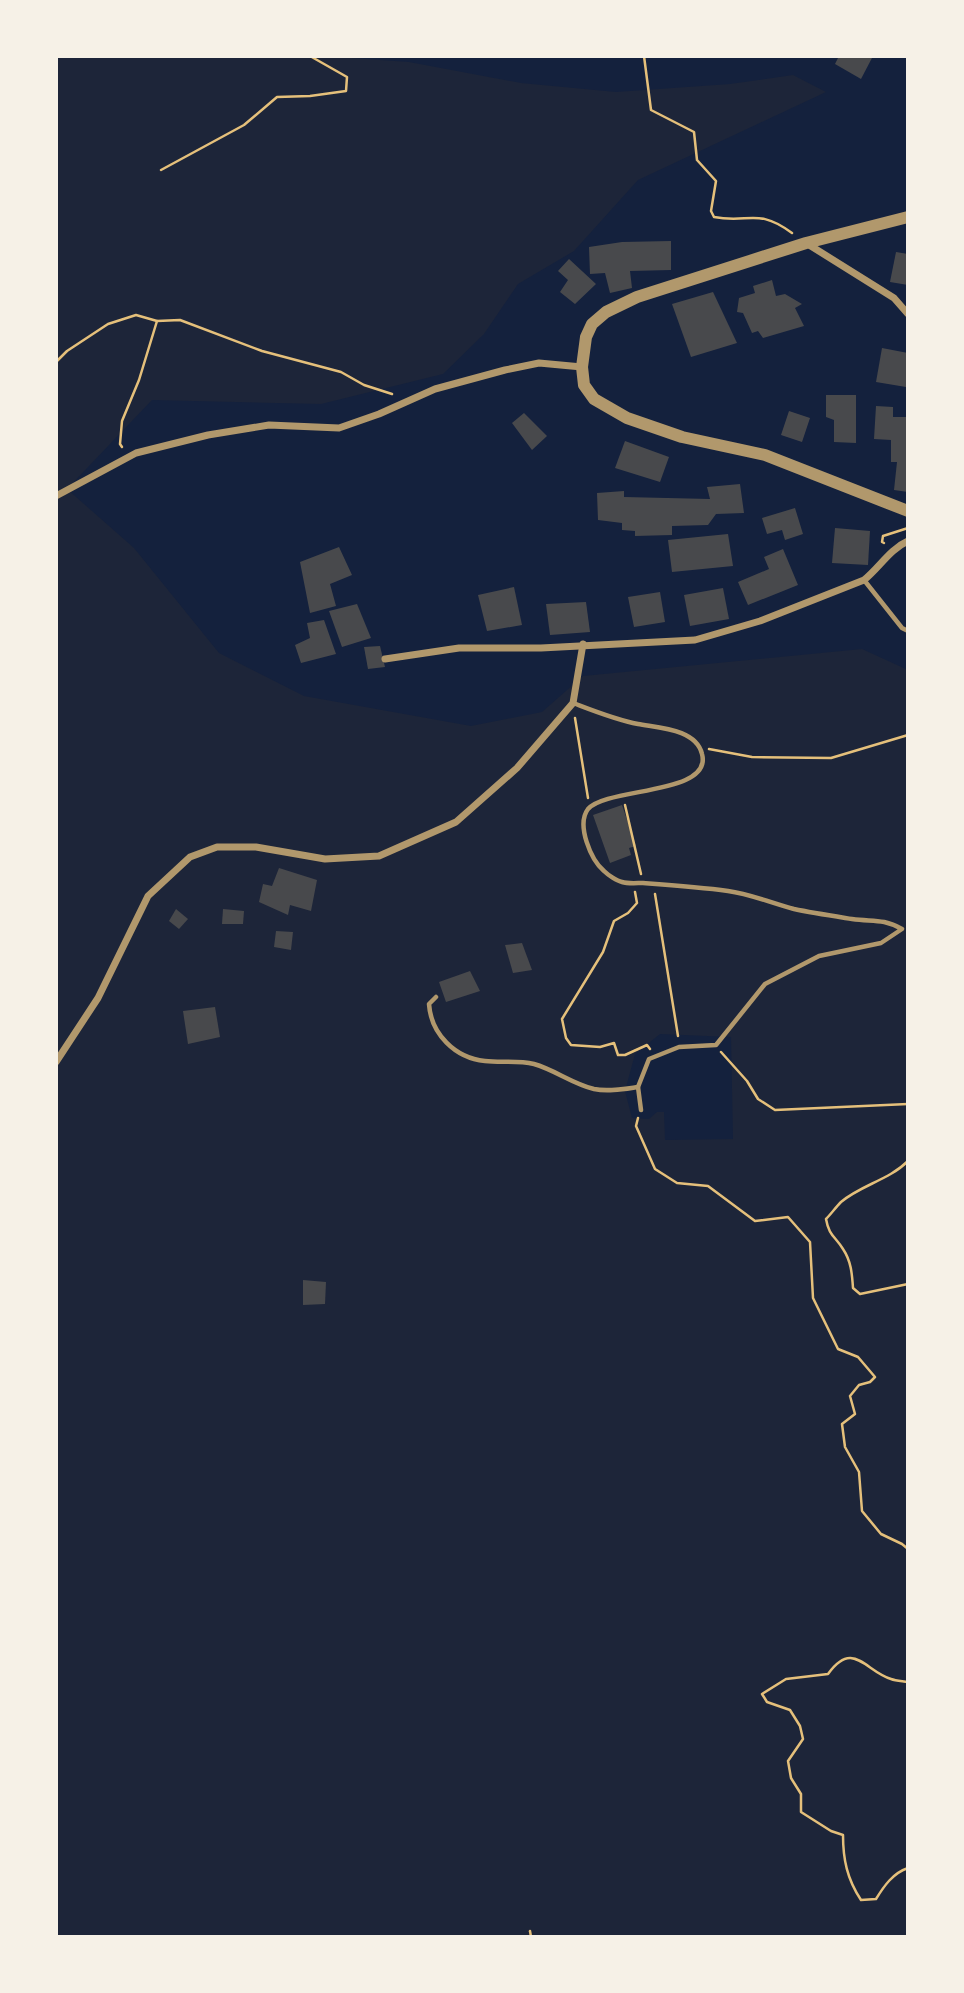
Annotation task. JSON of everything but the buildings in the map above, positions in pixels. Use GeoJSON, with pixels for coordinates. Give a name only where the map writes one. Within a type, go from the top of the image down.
{"type":"FeatureCollection","features":[{"type":"Feature","properties":{"kind":"street"},"geometry":{"type":"LineString","coordinates":[[908,217],[806,243],[637,297],[607,312],[592,324],[586,337],[582,367],[584,385],[593,398],[627,418],[681,437],[765,455],[908,510]]}},
{"type":"Feature","properties":{"kind":"street"},"geometry":{"type":"LineString","coordinates":[[806,243],[894,298],[908,314]]}},
{"type":"Feature","properties":{"kind":"street"},"geometry":{"type":"LineString","coordinates":[[56,496],[136,453],[208,435],[269,425],[339,428],[435,389],[505,370],[539,363],[582,367]]}},
{"type":"Feature","properties":{"kind":"street"},"geometry":{"type":"LineString","coordinates":[[385,659],[458,648],[541,648],[695,640],[760,621],[864,580],[876,571],[896,548],[908,541]]}},
{"type":"Feature","properties":{"kind":"street"},"geometry":{"type":"LineString","coordinates":[[56,1062],[98,998],[148,896],[190,857],[217,847],[256,847],[326,859],[379,856],[456,822],[517,768],[573,703],[583,644]]}},
{"type":"Feature","properties":{"kind":"lane"},"geometry":{"type":"LineString","coordinates":[[864,580],[902,628],[908,631]]}},
{"type":"Feature","properties":{"kind":"lane"},"geometry":{"type":"LineString","coordinates":[[573,703],[629,722],[680,733],[692,739],[699,747],[703,762],[700,771],[694,776],[654,791],[622,795],[599,802],[589,808],[584,818],[585,840],[603,870],[622,882],[729,891],[807,911],[854,919],[887,921],[902,929],[881,943],[819,956],[765,984],[716,1045],[679,1047],[649,1059],[638,1087],[641,1110]]}},
{"type":"Feature","properties":{"kind":"lane"},"geometry":{"type":"LineString","coordinates":[[436,997],[429,1004],[430,1018],[441,1038],[460,1054],[484,1061],[514,1061],[534,1065],[596,1090],[638,1087]]}},
{"type":"Feature","properties":{"kind":"path"},"geometry":{"type":"LineString","coordinates":[[161,170],[244,125],[277,97],[346,91],[347,77],[310,56]]}},
{"type":"Feature","properties":{"kind":"path"},"geometry":{"type":"LineString","coordinates":[[644,56],[651,110],[694,132],[697,160],[716,181],[711,211],[714,217],[724,219],[754,216],[775,221],[806,243]]}},
{"type":"Feature","properties":{"kind":"path"},"geometry":{"type":"LineString","coordinates":[[56,362],[67,351],[108,324],[136,315],[157,321],[180,320],[262,351],[341,372],[407,401]]}},
{"type":"Feature","properties":{"kind":"path"},"geometry":{"type":"LineString","coordinates":[[128,457],[120,444],[122,421],[139,380],[157,321]]}},
{"type":"Feature","properties":{"kind":"path"},"geometry":{"type":"LineString","coordinates":[[573,703],[589,808]]}},
{"type":"Feature","properties":{"kind":"path"},"geometry":{"type":"LineString","coordinates":[[699,747],[752,757],[831,758],[908,735]]}},
{"type":"Feature","properties":{"kind":"path"},"geometry":{"type":"LineString","coordinates":[[622,795],[642,870],[641,883],[654,893],[679,1047]]}},
{"type":"Feature","properties":{"kind":"path"},"geometry":{"type":"LineString","coordinates":[[632,883],[637,903],[628,913],[614,921],[603,952],[562,1019],[566,1038],[571,1045],[600,1047],[614,1043],[618,1055],[625,1055],[647,1045],[653,1057]]}},
{"type":"Feature","properties":{"kind":"path"},"geometry":{"type":"LineString","coordinates":[[716,1045],[747,1081],[758,1099],[775,1110],[908,1104]]}},
{"type":"Feature","properties":{"kind":"path"},"geometry":{"type":"LineString","coordinates":[[641,1110],[636,1126],[655,1168],[677,1183],[708,1186],[755,1221],[788,1217],[810,1242],[813,1298],[838,1349],[858,1357],[875,1377],[870,1382],[859,1385],[850,1396],[855,1414],[842,1424],[845,1447],[859,1472],[862,1511],[881,1534],[908,1549]]}},
{"type":"Feature","properties":{"kind":"path"},"geometry":{"type":"LineString","coordinates":[[908,1161],[897,1172],[866,1186],[842,1202],[826,1219],[828,1232],[843,1248],[852,1267],[853,1288],[860,1294],[908,1284]]}},
{"type":"Feature","properties":{"kind":"path"},"geometry":{"type":"LineString","coordinates":[[908,1682],[888,1679],[860,1659],[849,1658],[838,1661],[828,1674],[786,1679],[762,1694],[767,1702],[790,1710],[800,1726],[803,1739],[788,1761],[791,1778],[801,1794],[801,1812],[831,1831],[843,1835],[843,1859],[854,1890],[861,1900],[877,1899],[886,1883],[908,1868]]}},
{"type":"Feature","properties":{"kind":"path"},"geometry":{"type":"LineString","coordinates":[[530,1931],[531,1937]]}},
{"type":"Feature","properties":{"kind":"shaded area"},"geometry":{"type":"Polygon","coordinates":[[[56,56],[323,56],[409,62],[521,83],[616,92],[730,84],[793,75],[826,92],[638,180],[574,251],[518,284],[484,334],[443,374],[321,404],[152,400],[67,489],[134,548],[219,653],[304,696],[471,726],[542,712],[583,676],[862,649],[908,670],[908,1937],[56,1937],[56,56]],[[660,1034],[635,1054],[625,1091],[632,1118],[649,1119],[657,1112],[664,1112],[665,1140],[733,1139],[731,1037],[660,1034]]]}}]}
